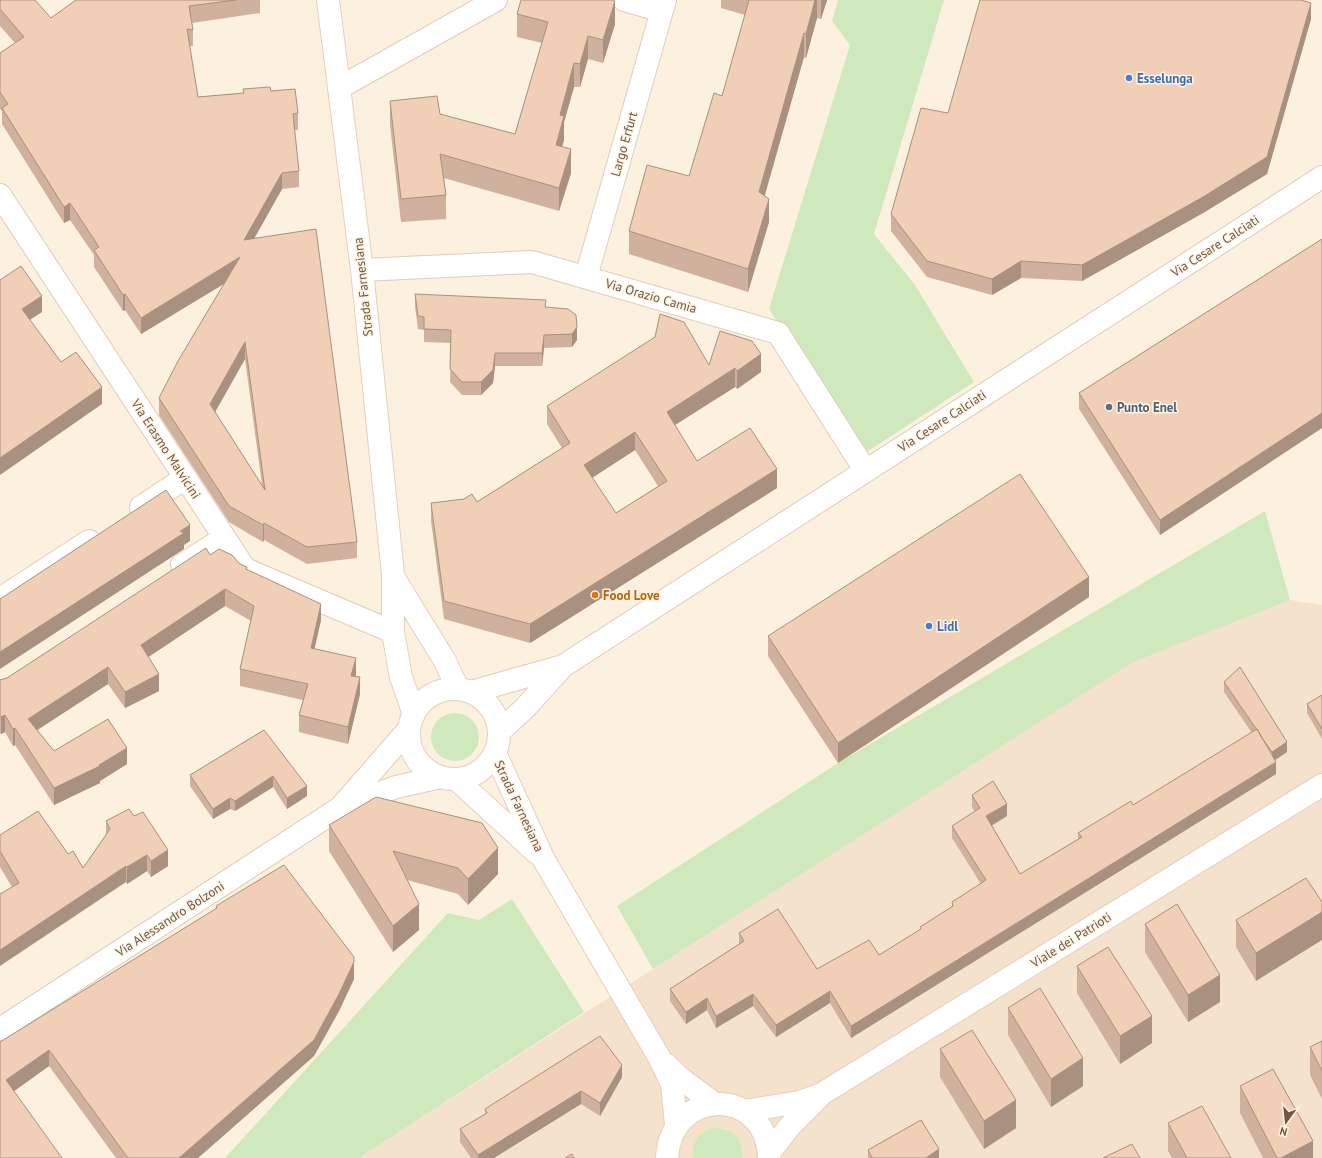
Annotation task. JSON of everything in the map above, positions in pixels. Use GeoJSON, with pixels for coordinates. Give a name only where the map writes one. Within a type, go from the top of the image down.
{"type":"FeatureCollection","features":[{"type":"Feature","properties":{"kind":"street","name":"Strada Farnesiana"},"geometry":{"type":"LineString","coordinates":[[328,0],[362,270],[393,575],[393,632],[411,721]]}},
{"type":"Feature","properties":{"kind":"street"},"geometry":{"type":"LineString","coordinates":[[339,88],[496,0]]}},
{"type":"Feature","properties":{"kind":"street","name":"Largo Erfurt"},"geometry":{"type":"LineString","coordinates":[[586,277],[664,6],[624,0]]}},
{"type":"Feature","properties":{"kind":"street","name":"Via Cesare Calciati"},"geometry":{"type":"LineString","coordinates":[[499,732],[525,708],[563,666],[865,470],[1322,177]]}},
{"type":"Feature","properties":{"kind":"street","name":"Via Erasmo Malvicini"},"geometry":{"type":"LineString","coordinates":[[0,195],[245,569],[393,632]]}},
{"type":"Feature","properties":{"kind":"street","name":"Via Orazio Camia"},"geometry":{"type":"LineString","coordinates":[[362,270],[532,262],[778,333],[865,470]]}},
{"type":"Feature","properties":{"kind":"street"},"geometry":{"type":"LineString","coordinates":[[126,517],[185,478]]}},
{"type":"Feature","properties":{"kind":"street"},"geometry":{"type":"LineString","coordinates":[[0,599],[106,530]]}},
{"type":"Feature","properties":{"kind":"street"},"geometry":{"type":"LineString","coordinates":[[165,576],[224,538]]}},
{"type":"Feature","properties":{"kind":"street","name":"Strada Farnesiana"},"geometry":{"type":"LineString","coordinates":[[393,575],[400,590],[465,691]]}},
{"type":"Feature","properties":{"kind":"street","name":"Via Cesare Calciati"},"geometry":{"type":"LineString","coordinates":[[465,691],[563,666]]}},
{"type":"Feature","properties":{"kind":"street"},"geometry":{"type":"LineString","coordinates":[[445,690],[465,691],[482,699],[491,708],[496,719],[499,732],[495,753],[488,763],[479,771],[468,776],[448,778],[427,769],[416,758],[410,744],[411,721],[421,703],[432,694],[445,690]]}},
{"type":"Feature","properties":{"kind":"street","name":"Via Alessandro Bolzoni"},"geometry":{"type":"LineString","coordinates":[[340,808],[411,721]]}},
{"type":"Feature","properties":{"kind":"street","name":"Strada Farnesiana"},"geometry":{"type":"LineString","coordinates":[[495,753],[544,860]]}},
{"type":"Feature","properties":{"kind":"street","name":"Strada Farnesiana"},"geometry":{"type":"LineString","coordinates":[[448,778],[544,860]]}},
{"type":"Feature","properties":{"kind":"street","name":"Via Alessandro Bolzoni"},"geometry":{"type":"LineString","coordinates":[[0,1029],[340,808],[396,787],[448,778]]}},
{"type":"Feature","properties":{"kind":"street","name":"Viale dei Patrioti"},"geometry":{"type":"LineString","coordinates":[[744,1111],[800,1102],[820,1095],[1322,784]]}},
{"type":"Feature","properties":{"kind":"street"},"geometry":{"type":"LineString","coordinates":[[544,860],[659,1056],[672,1084],[676,1125]]}},
{"type":"Feature","properties":{"kind":"street"},"geometry":{"type":"LineString","coordinates":[[659,1056],[680,1078],[716,1104]]}},
{"type":"Feature","properties":{"kind":"street","name":"Viale dei Patrioti"},"geometry":{"type":"LineString","coordinates":[[769,1155],[790,1126],[820,1095]]}},
{"type":"Feature","properties":{"kind":"street"},"geometry":{"type":"LineString","coordinates":[[667,1158],[669,1141],[676,1125],[688,1113],[703,1106],[716,1104],[736,1107],[751,1115],[762,1128],[768,1143],[769,1155]]}},
{"type":"Feature","properties":{"kind":"shaded area"},"geometry":{"type":"Polygon","coordinates":[[[1290,600],[1322,605],[1322,1158],[359,1158],[1133,661],[1290,600]]]}},
{"type":"Feature","properties":{"kind":"green space"},"geometry":{"type":"Polygon","coordinates":[[[838,0],[944,0],[874,234],[915,285],[974,382],[862,455],[769,309],[850,45],[832,21],[838,0]]]}},
{"type":"Feature","properties":{"kind":"green space"},"geometry":{"type":"Polygon","coordinates":[[[1265,511],[1290,600],[1133,662],[653,969],[617,906],[838,763],[1265,511]]]}},
{"type":"Feature","properties":{"kind":"green space"},"geometry":{"type":"Polygon","coordinates":[[[450,713],[460,713],[472,720],[479,732],[479,742],[472,754],[460,761],[450,761],[442,757],[435,750],[431,742],[431,732],[435,724],[442,717],[450,713]]]}},
{"type":"Feature","properties":{"kind":"green space"},"geometry":{"type":"Polygon","coordinates":[[[512,899],[584,1012],[359,1158],[225,1158],[448,913],[479,920],[512,899]]]}},
{"type":"Feature","properties":{"kind":"green space"},"geometry":{"type":"Polygon","coordinates":[[[711,1128],[724,1129],[735,1135],[739,1139],[741,1145],[742,1158],[693,1158],[694,1143],[702,1133],[711,1128]]]}},
{"type":"Feature","properties":{"kind":"building"},"geometry":{"type":"Polygon","coordinates":[[[0,0],[35,0],[51,18],[76,0],[236,0],[189,6],[193,30],[187,29],[198,97],[244,93],[243,89],[270,87],[271,91],[295,89],[298,113],[293,114],[299,171],[282,173],[244,240],[316,229],[357,542],[307,547],[264,523],[263,525],[229,506],[159,398],[178,361],[240,257],[141,318],[125,294],[123,295],[94,250],[99,247],[70,203],[64,207],[2,108],[8,104],[0,92],[0,53],[24,37],[0,9],[0,0]],[[245,342],[210,404],[265,490],[245,342]]]}},
{"type":"Feature","properties":{"kind":"building"},"geometry":{"type":"Polygon","coordinates":[[[521,0],[615,1],[603,40],[588,36],[580,64],[574,63],[560,115],[564,116],[556,145],[571,149],[559,188],[440,154],[446,195],[401,199],[390,101],[437,96],[440,114],[515,134],[548,22],[517,14],[521,0]]]}},
{"type":"Feature","properties":{"kind":"building"},"geometry":{"type":"Polygon","coordinates":[[[749,0],[815,0],[806,34],[804,33],[759,192],[769,199],[748,269],[629,231],[647,165],[689,176],[714,93],[722,96],[749,0]]]}},
{"type":"Feature","properties":{"kind":"building","name":"Esselunga"},"geometry":{"type":"Polygon","coordinates":[[[980,0],[1301,0],[1311,3],[1267,157],[1203,197],[1082,265],[1021,261],[992,279],[927,261],[891,214],[921,108],[948,113],[980,0]]]}},
{"type":"Feature","properties":{"kind":"building"},"geometry":{"type":"Polygon","coordinates":[[[1322,239],[1322,413],[1160,520],[1079,393],[1322,239]]]}},
{"type":"Feature","properties":{"kind":"building"},"geometry":{"type":"Polygon","coordinates":[[[21,266],[42,296],[22,309],[61,362],[76,352],[102,387],[0,458],[0,280],[21,266]]]}},
{"type":"Feature","properties":{"kind":"building"},"geometry":{"type":"Polygon","coordinates":[[[415,294],[546,300],[545,307],[568,309],[576,315],[577,327],[572,334],[544,335],[542,353],[495,353],[493,370],[481,382],[462,382],[450,369],[451,330],[424,329],[424,317],[418,316],[415,294]]]}},
{"type":"Feature","properties":{"kind":"building"},"geometry":{"type":"Polygon","coordinates":[[[660,314],[684,322],[709,365],[720,331],[752,341],[761,354],[737,371],[735,368],[667,412],[697,461],[750,428],[777,469],[530,624],[444,601],[431,503],[464,499],[472,494],[477,502],[570,443],[547,406],[655,337],[660,314]],[[635,432],[584,465],[616,513],[667,481],[635,432]]]}},
{"type":"Feature","properties":{"kind":"building","name":"Lidl"},"geometry":{"type":"Polygon","coordinates":[[[1020,474],[1089,577],[838,743],[768,636],[1020,474]]]}},
{"type":"Feature","properties":{"kind":"building"},"geometry":{"type":"Polygon","coordinates":[[[166,490],[190,525],[180,531],[184,533],[0,652],[0,599],[166,490]]]}},
{"type":"Feature","properties":{"kind":"building"},"geometry":{"type":"Polygon","coordinates":[[[206,548],[210,555],[219,549],[232,555],[240,564],[247,567],[246,569],[321,604],[311,648],[356,658],[351,676],[360,677],[348,727],[299,715],[308,684],[240,669],[254,606],[225,589],[141,645],[159,674],[125,692],[108,667],[28,719],[54,751],[108,719],[127,748],[99,765],[100,766],[54,788],[15,728],[13,729],[5,715],[0,716],[0,680],[7,678],[206,548]]]}},
{"type":"Feature","properties":{"kind":"building"},"geometry":{"type":"Polygon","coordinates":[[[1240,667],[1287,742],[1272,752],[1224,682],[1240,667]]]}},
{"type":"Feature","properties":{"kind":"building"},"geometry":{"type":"Polygon","coordinates":[[[1322,695],[1322,729],[1307,704],[1322,695]]]}},
{"type":"Feature","properties":{"kind":"building"},"geometry":{"type":"Polygon","coordinates":[[[1257,729],[1276,762],[851,1026],[830,991],[776,1025],[753,994],[716,1016],[707,998],[686,1012],[670,989],[744,941],[739,933],[778,909],[817,969],[869,940],[879,955],[921,929],[920,927],[953,906],[952,902],[986,880],[952,826],[980,808],[972,795],[993,781],[1007,804],[986,816],[1020,874],[1082,837],[1078,833],[1131,801],[1133,805],[1257,729]]]}},
{"type":"Feature","properties":{"kind":"building"},"geometry":{"type":"Polygon","coordinates":[[[264,730],[307,786],[287,798],[273,776],[235,801],[230,798],[213,809],[190,775],[264,730]]]}},
{"type":"Feature","properties":{"kind":"building"},"geometry":{"type":"Polygon","coordinates":[[[376,797],[482,823],[498,848],[468,879],[458,868],[393,851],[419,904],[393,926],[329,825],[376,797]]]}},
{"type":"Feature","properties":{"kind":"building"},"geometry":{"type":"Polygon","coordinates":[[[129,809],[134,816],[143,812],[168,850],[151,861],[147,855],[127,867],[126,866],[0,950],[0,894],[19,883],[0,851],[0,835],[38,811],[68,854],[73,851],[83,868],[110,829],[106,821],[129,809]]]}},
{"type":"Feature","properties":{"kind":"building"},"geometry":{"type":"Polygon","coordinates":[[[284,865],[354,957],[354,962],[339,994],[314,1040],[179,1158],[128,1158],[49,1050],[6,1080],[62,1158],[0,1158],[0,1042],[284,865]]]}},
{"type":"Feature","properties":{"kind":"building"},"geometry":{"type":"Polygon","coordinates":[[[1306,878],[1322,902],[1322,912],[1256,953],[1236,920],[1306,878]]]}},
{"type":"Feature","properties":{"kind":"building"},"geometry":{"type":"Polygon","coordinates":[[[1177,904],[1220,975],[1188,995],[1145,924],[1177,904]]]}},
{"type":"Feature","properties":{"kind":"building"},"geometry":{"type":"Polygon","coordinates":[[[1108,947],[1152,1016],[1120,1036],[1077,966],[1108,947]]]}},
{"type":"Feature","properties":{"kind":"building"},"geometry":{"type":"Polygon","coordinates":[[[1040,988],[1083,1058],[1051,1079],[1008,1008],[1040,988]]]}},
{"type":"Feature","properties":{"kind":"building"},"geometry":{"type":"Polygon","coordinates":[[[972,1030],[1016,1100],[984,1121],[940,1049],[972,1030]]]}},
{"type":"Feature","properties":{"kind":"building"},"geometry":{"type":"Polygon","coordinates":[[[600,1036],[622,1065],[600,1103],[581,1091],[478,1155],[460,1129],[487,1113],[485,1109],[600,1036]]]}},
{"type":"Feature","properties":{"kind":"building"},"geometry":{"type":"Polygon","coordinates":[[[1322,1041],[1322,1071],[1310,1047],[1322,1041]]]}},
{"type":"Feature","properties":{"kind":"building"},"geometry":{"type":"Polygon","coordinates":[[[1273,1069],[1313,1141],[1281,1158],[1277,1158],[1240,1086],[1273,1069]]]}},
{"type":"Feature","properties":{"kind":"building"},"geometry":{"type":"Polygon","coordinates":[[[1202,1106],[1231,1158],[1187,1158],[1168,1123],[1202,1106]]]}},
{"type":"Feature","properties":{"kind":"building"},"geometry":{"type":"Polygon","coordinates":[[[921,1120],[939,1149],[926,1158],[872,1158],[868,1150],[921,1120]]]}},
{"type":"Feature","properties":{"kind":"building"},"geometry":{"type":"Polygon","coordinates":[[[1132,1144],[1140,1158],[1103,1158],[1132,1144]]]}},
{"type":"Feature","properties":{"kind":"building"},"geometry":{"type":"Polygon","coordinates":[[[572,1154],[574,1158],[565,1158],[572,1154]]]}},
{"type":"Feature","properties":{"kind":"place","name":"Esselunga"},"geometry":{"type":"Point","coordinates":[1129,78]}},
{"type":"Feature","properties":{"kind":"place","name":"Punto Enel"},"geometry":{"type":"Point","coordinates":[1109,407]}},
{"type":"Feature","properties":{"kind":"place","name":"Food Love"},"geometry":{"type":"Point","coordinates":[595,595]}},
{"type":"Feature","properties":{"kind":"place","name":"Lidl"},"geometry":{"type":"Point","coordinates":[929,626]}}]}
